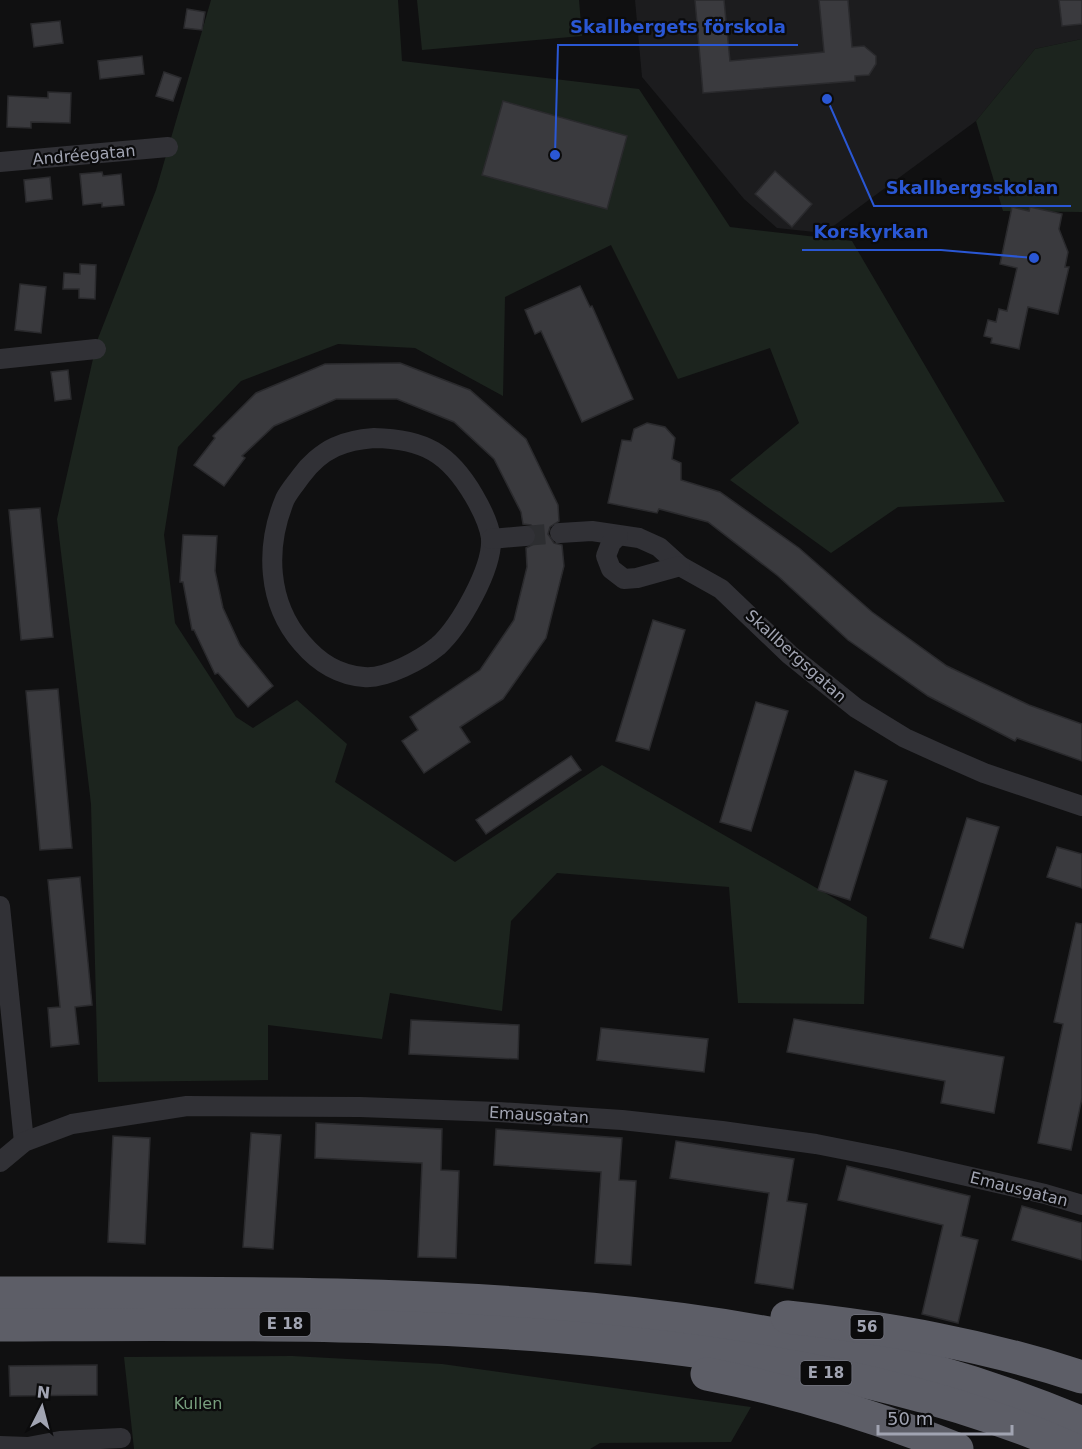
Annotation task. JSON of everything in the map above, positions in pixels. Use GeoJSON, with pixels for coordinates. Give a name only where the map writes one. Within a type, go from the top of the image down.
{"type":"FeatureCollection","features":[{"type":"Feature","properties":{"kind":"highway","name":"E 18"},"geometry":{"type":"LineString","coordinates":[[0,1293],[389,1298],[550,1306],[652,1317],[760,1332],[896,1361],[1035,1403],[1082,1423]]}},
{"type":"Feature","properties":{"kind":"highway","name":"56"},"geometry":{"type":"LineString","coordinates":[[652,1317],[670,1304],[877,1328],[959,1342],[1082,1377]]}},
{"type":"Feature","properties":{"kind":"highway","name":"E 18"},"geometry":{"type":"LineString","coordinates":[[0,1325],[212,1323],[327,1325],[490,1331],[654,1345],[762,1361],[881,1385],[975,1413],[1073,1449]]}},
{"type":"Feature","properties":{"kind":"highway"},"geometry":{"type":"LineString","coordinates":[[570,1337],[588,1355],[698,1372],[770,1387],[831,1404],[957,1449]]}},
{"type":"Feature","properties":{"kind":"street","name":"Andréegatan"},"geometry":{"type":"LineString","coordinates":[[0,162],[168,147]]}},
{"type":"Feature","properties":{"kind":"street"},"geometry":{"type":"LineString","coordinates":[[0,359],[96,349]]}},
{"type":"Feature","properties":{"kind":"street"},"geometry":{"type":"LineString","coordinates":[[400,438],[441,455],[462,476],[476,498],[485,517],[491,539],[478,591],[455,626],[438,646],[397,670],[382,675],[366,677],[346,675],[328,667],[312,655],[296,636],[279,607],[271,559],[274,534],[286,496],[309,466],[333,448],[355,440],[400,438]]}},
{"type":"Feature","properties":{"kind":"street","name":"Skallbergsgatan"},"geometry":{"type":"LineString","coordinates":[[560,532],[592,531],[639,538],[659,548],[680,566],[721,589],[790,655],[866,714],[905,738],[984,773],[1082,806]]}},
{"type":"Feature","properties":{"kind":"street"},"geometry":{"type":"LineString","coordinates":[[491,539],[525,536]]}},
{"type":"Feature","properties":{"kind":"street"},"geometry":{"type":"LineString","coordinates":[[618,536],[611,543],[606,556],[611,569],[624,579],[637,578],[680,566]]}},
{"type":"Feature","properties":{"kind":"street"},"geometry":{"type":"LineString","coordinates":[[0,906],[24,1142]]}},
{"type":"Feature","properties":{"kind":"street","name":"Emausgatan"},"geometry":{"type":"LineString","coordinates":[[0,1162],[24,1142],[72,1124],[187,1106],[360,1107],[498,1112],[622,1120],[816,1144],[1045,1194],[1082,1205]]}},
{"type":"Feature","properties":{"kind":"street"},"geometry":{"type":"LineString","coordinates":[[0,1446],[28,1448],[60,1441],[121,1438]]}},
{"type":"Feature","properties":{"kind":"shaded area"},"geometry":{"type":"Polygon","coordinates":[[[635,0],[1082,0],[1082,39],[1035,49],[976,121],[824,233],[777,228],[744,199],[642,77],[635,0]]]}},
{"type":"Feature","properties":{"kind":"green space"},"geometry":{"type":"Polygon","coordinates":[[[211,0],[398,0],[402,61],[639,89],[730,227],[852,241],[1005,502],[898,507],[831,553],[730,480],[799,423],[770,348],[678,379],[611,245],[505,297],[503,396],[415,348],[338,344],[241,381],[178,447],[164,535],[175,623],[236,717],[253,728],[297,700],[347,744],[335,782],[455,862],[602,765],[867,917],[864,1004],[738,1003],[729,887],[557,873],[511,921],[502,1011],[390,993],[382,1039],[268,1025],[268,1080],[98,1082],[91,804],[57,519],[97,341],[156,190],[211,0]]]}},
{"type":"Feature","properties":{"kind":"green space"},"geometry":{"type":"Polygon","coordinates":[[[417,0],[579,0],[582,36],[422,50],[417,0]]]}},
{"type":"Feature","properties":{"kind":"green space"},"geometry":{"type":"Polygon","coordinates":[[[1082,39],[1082,212],[1003,211],[976,121],[1035,49],[1082,39]]]}},
{"type":"Feature","properties":{"kind":"green space","name":"Kullen"},"geometry":{"type":"Polygon","coordinates":[[[292,1356],[442,1364],[751,1407],[731,1442],[600,1443],[590,1449],[134,1449],[124,1357],[292,1356]]]}},
{"type":"Feature","properties":{"kind":"building"},"geometry":{"type":"Polygon","coordinates":[[[695,0],[724,0],[730,61],[824,52],[819,0],[848,0],[852,47],[864,46],[876,56],[876,64],[869,75],[855,76],[855,81],[703,93],[695,0]]]}},
{"type":"Feature","properties":{"kind":"building"},"geometry":{"type":"Polygon","coordinates":[[[1059,0],[1082,0],[1082,24],[1062,26],[1059,0]]]}},
{"type":"Feature","properties":{"kind":"building"},"geometry":{"type":"Polygon","coordinates":[[[187,9],[205,12],[202,30],[184,28],[187,9]]]}},
{"type":"Feature","properties":{"kind":"building"},"geometry":{"type":"Polygon","coordinates":[[[60,21],[63,43],[34,47],[31,24],[60,21]]]}},
{"type":"Feature","properties":{"kind":"building"},"geometry":{"type":"Polygon","coordinates":[[[142,56],[144,74],[100,79],[98,61],[142,56]]]}},
{"type":"Feature","properties":{"kind":"building"},"geometry":{"type":"Polygon","coordinates":[[[164,72],[181,78],[173,101],[156,96],[164,72]]]}},
{"type":"Feature","properties":{"kind":"building"},"geometry":{"type":"Polygon","coordinates":[[[48,92],[71,93],[70,123],[31,122],[31,128],[7,127],[8,96],[48,98],[48,92]]]}},
{"type":"Feature","properties":{"kind":"building"},"geometry":{"type":"Polygon","coordinates":[[[503,101],[627,136],[607,209],[482,175],[503,101]]]}},
{"type":"Feature","properties":{"kind":"building"},"geometry":{"type":"Polygon","coordinates":[[[775,171],[812,204],[792,227],[755,194],[775,171]]]}},
{"type":"Feature","properties":{"kind":"building"},"geometry":{"type":"Polygon","coordinates":[[[102,172],[103,176],[121,174],[124,205],[102,207],[102,203],[83,205],[80,174],[102,172]]]}},
{"type":"Feature","properties":{"kind":"building"},"geometry":{"type":"Polygon","coordinates":[[[50,177],[52,199],[26,202],[24,180],[50,177]]]}},
{"type":"Feature","properties":{"kind":"building"},"geometry":{"type":"Polygon","coordinates":[[[1012,207],[1029,211],[1030,207],[1062,214],[1059,229],[1068,252],[1065,267],[1069,267],[1058,314],[1028,307],[1019,349],[991,343],[992,338],[984,336],[988,320],[996,322],[999,309],[1007,311],[1017,268],[1000,264],[1012,207]]]}},
{"type":"Feature","properties":{"kind":"building"},"geometry":{"type":"Polygon","coordinates":[[[80,264],[96,265],[95,299],[79,298],[79,289],[63,289],[64,273],[80,274],[80,264]]]}},
{"type":"Feature","properties":{"kind":"building"},"geometry":{"type":"Polygon","coordinates":[[[20,284],[46,287],[41,333],[15,330],[20,284]]]}},
{"type":"Feature","properties":{"kind":"building"},"geometry":{"type":"Polygon","coordinates":[[[580,286],[590,307],[592,306],[633,399],[582,422],[541,331],[535,334],[525,310],[580,286]]]}},
{"type":"Feature","properties":{"kind":"building"},"geometry":{"type":"Polygon","coordinates":[[[400,363],[470,390],[526,439],[558,505],[559,521],[550,527],[548,534],[554,543],[562,545],[564,566],[546,638],[503,699],[460,727],[470,742],[424,773],[402,741],[418,730],[410,717],[480,670],[514,620],[527,567],[526,548],[536,541],[535,530],[531,525],[523,524],[521,512],[494,459],[454,422],[397,399],[336,399],[274,426],[242,456],[245,458],[224,486],[194,465],[215,438],[213,436],[256,393],[325,364],[400,363]]]}},
{"type":"Feature","properties":{"kind":"building"},"geometry":{"type":"Polygon","coordinates":[[[68,370],[71,399],[55,401],[51,372],[68,370]]]}},
{"type":"Feature","properties":{"kind":"building"},"geometry":{"type":"Polygon","coordinates":[[[647,423],[665,427],[675,438],[672,459],[681,463],[681,480],[720,492],[799,548],[872,612],[947,666],[1029,705],[1082,724],[1082,761],[1017,738],[1015,741],[928,696],[848,640],[778,576],[708,522],[659,509],[657,513],[608,503],[622,440],[631,441],[634,429],[647,423]]]}},
{"type":"Feature","properties":{"kind":"building"},"geometry":{"type":"Polygon","coordinates":[[[40,508],[53,637],[21,640],[9,510],[40,508]]]}},
{"type":"Feature","properties":{"kind":"building"},"geometry":{"type":"Polygon","coordinates":[[[183,535],[217,536],[215,571],[223,608],[240,645],[273,686],[248,707],[218,673],[215,674],[192,630],[183,582],[180,582],[183,535]]]}},
{"type":"Feature","properties":{"kind":"building"},"geometry":{"type":"Polygon","coordinates":[[[653,620],[685,630],[649,750],[616,741],[653,620]]]}},
{"type":"Feature","properties":{"kind":"building"},"geometry":{"type":"Polygon","coordinates":[[[58,689],[72,848],[40,850],[26,691],[58,689]]]}},
{"type":"Feature","properties":{"kind":"building"},"geometry":{"type":"Polygon","coordinates":[[[756,702],[788,711],[751,831],[720,822],[756,702]]]}},
{"type":"Feature","properties":{"kind":"building"},"geometry":{"type":"Polygon","coordinates":[[[571,756],[581,770],[486,834],[476,820],[571,756]]]}},
{"type":"Feature","properties":{"kind":"building"},"geometry":{"type":"Polygon","coordinates":[[[855,771],[887,781],[850,900],[818,890],[855,771]]]}},
{"type":"Feature","properties":{"kind":"building"},"geometry":{"type":"Polygon","coordinates":[[[967,818],[999,827],[963,948],[930,938],[967,818]]]}},
{"type":"Feature","properties":{"kind":"building"},"geometry":{"type":"Polygon","coordinates":[[[1057,847],[1082,854],[1082,888],[1047,877],[1057,847]]]}},
{"type":"Feature","properties":{"kind":"building"},"geometry":{"type":"Polygon","coordinates":[[[80,877],[92,1005],[75,1007],[79,1044],[51,1047],[48,1008],[60,1007],[48,880],[80,877]]]}},
{"type":"Feature","properties":{"kind":"building"},"geometry":{"type":"Polygon","coordinates":[[[1076,923],[1082,924],[1082,1098],[1071,1150],[1038,1143],[1063,1024],[1054,1022],[1076,923]]]}},
{"type":"Feature","properties":{"kind":"building"},"geometry":{"type":"Polygon","coordinates":[[[794,1019],[1004,1057],[994,1113],[941,1103],[945,1081],[787,1052],[794,1019]]]}},
{"type":"Feature","properties":{"kind":"building"},"geometry":{"type":"Polygon","coordinates":[[[411,1020],[519,1025],[518,1059],[409,1054],[411,1020]]]}},
{"type":"Feature","properties":{"kind":"building"},"geometry":{"type":"Polygon","coordinates":[[[601,1028],[708,1039],[704,1072],[597,1060],[601,1028]]]}},
{"type":"Feature","properties":{"kind":"building"},"geometry":{"type":"Polygon","coordinates":[[[316,1123],[442,1129],[441,1170],[459,1171],[456,1258],[418,1257],[422,1163],[315,1158],[316,1123]]]}},
{"type":"Feature","properties":{"kind":"building"},"geometry":{"type":"Polygon","coordinates":[[[496,1129],[622,1138],[619,1180],[636,1181],[631,1265],[595,1263],[601,1172],[494,1165],[496,1129]]]}},
{"type":"Feature","properties":{"kind":"building"},"geometry":{"type":"Polygon","coordinates":[[[251,1133],[281,1135],[273,1249],[243,1247],[251,1133]]]}},
{"type":"Feature","properties":{"kind":"building"},"geometry":{"type":"Polygon","coordinates":[[[113,1136],[150,1138],[145,1244],[108,1242],[113,1136]]]}},
{"type":"Feature","properties":{"kind":"building"},"geometry":{"type":"Polygon","coordinates":[[[676,1141],[794,1159],[787,1201],[807,1204],[793,1289],[755,1283],[769,1193],[670,1178],[676,1141]]]}},
{"type":"Feature","properties":{"kind":"building"},"geometry":{"type":"Polygon","coordinates":[[[847,1166],[970,1196],[961,1236],[978,1240],[958,1323],[922,1314],[943,1225],[838,1200],[847,1166]]]}},
{"type":"Feature","properties":{"kind":"building"},"geometry":{"type":"Polygon","coordinates":[[[1022,1206],[1082,1223],[1082,1260],[1012,1240],[1022,1206]]]}},
{"type":"Feature","properties":{"kind":"building"},"geometry":{"type":"Polygon","coordinates":[[[97,1365],[97,1395],[10,1396],[9,1366],[97,1365]]]}},
{"type":"Feature","properties":{"kind":"tunnel"},"geometry":{"type":"LineString","coordinates":[[525,536],[560,533]]}},
{"type":"Feature","properties":{"kind":"place","name":"Skallbergsskolan"},"geometry":{"type":"Point","coordinates":[827,99]}},
{"type":"Feature","properties":{"kind":"place","name":"Skallbergets förskola"},"geometry":{"type":"Point","coordinates":[555,155]}},
{"type":"Feature","properties":{"kind":"place","name":"Korskyrkan"},"geometry":{"type":"Point","coordinates":[1034,258]}}]}
